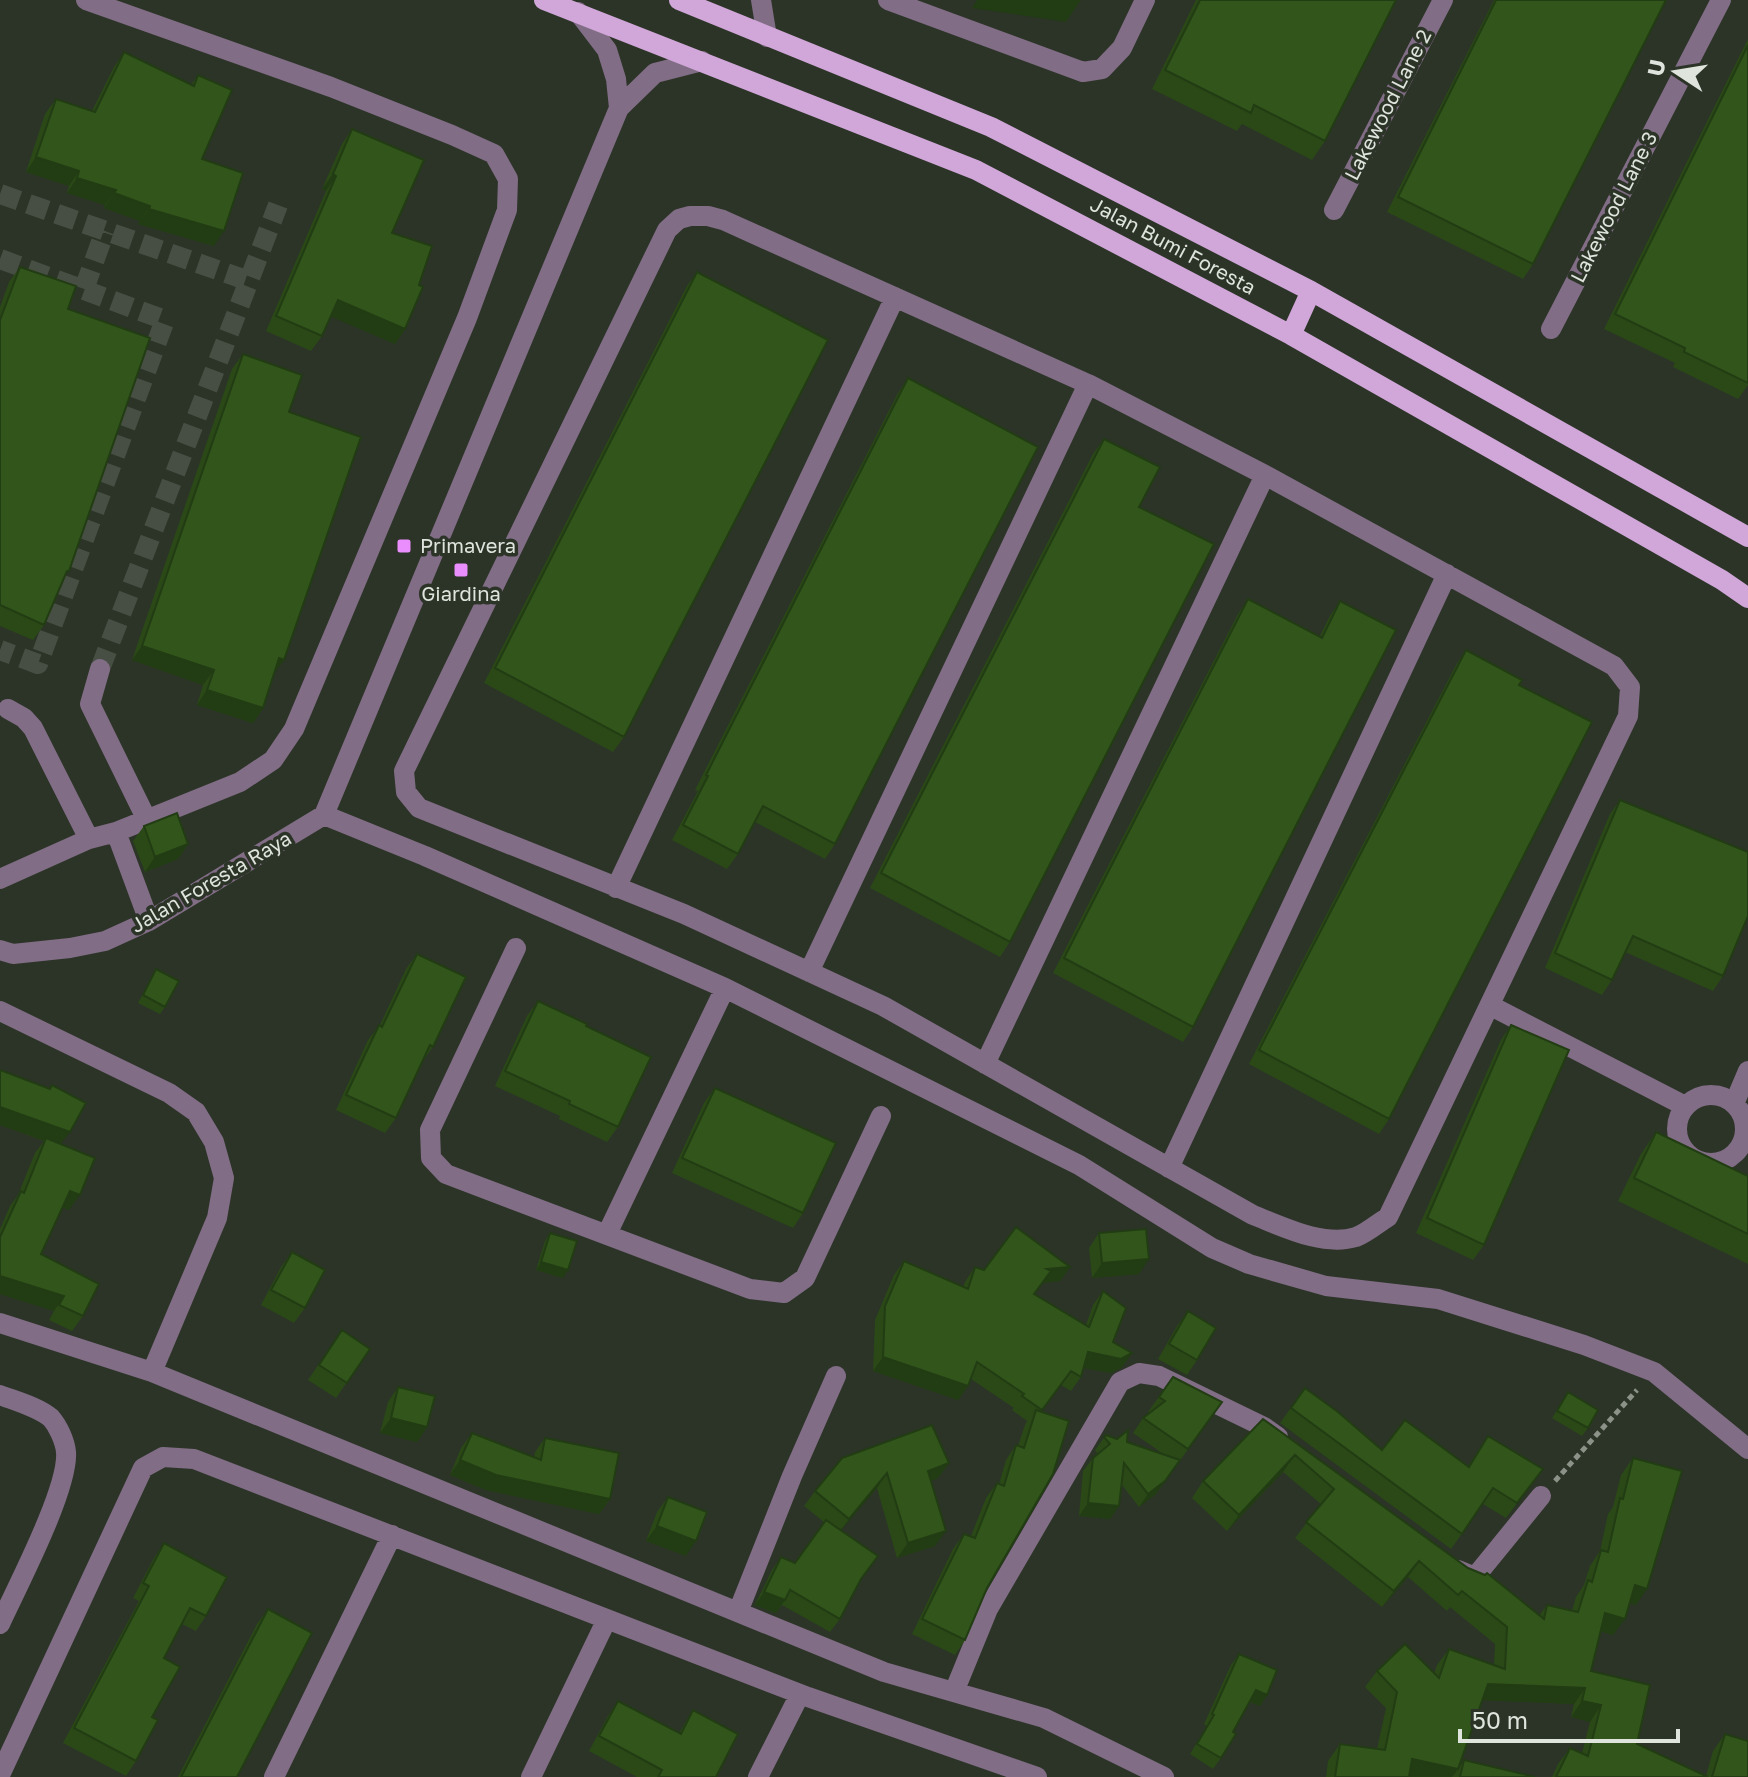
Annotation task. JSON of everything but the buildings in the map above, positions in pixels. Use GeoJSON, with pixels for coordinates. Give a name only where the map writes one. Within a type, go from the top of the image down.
{"type":"FeatureCollection","features":[{"type":"Feature","properties":{"kind":"main road","name":"Jalan Bumi Foresta"},"geometry":{"type":"LineString","coordinates":[[544,0],[976,170],[1291,335],[1722,580],[1748,598]]}},
{"type":"Feature","properties":{"kind":"main road","name":"Jalan Bumi Foresta"},"geometry":{"type":"LineString","coordinates":[[679,0],[991,127],[1311,291],[1748,537]]}},
{"type":"Feature","properties":{"kind":"main road"},"geometry":{"type":"LineString","coordinates":[[1291,335],[1311,291]]}},
{"type":"Feature","properties":{"kind":"street"},"geometry":{"type":"LineString","coordinates":[[0,879],[89,839],[116,832],[240,782],[273,760],[294,729],[467,318],[507,210],[508,179],[494,154],[331,87],[86,0]]}},
{"type":"Feature","properties":{"kind":"street"},"geometry":{"type":"LineString","coordinates":[[761,0],[767,37]]}},
{"type":"Feature","properties":{"kind":"street"},"geometry":{"type":"LineString","coordinates":[[888,0],[1083,72],[1102,69],[1122,48],[1145,0]]}},
{"type":"Feature","properties":{"kind":"street","name":"Lakewood Lane 2"},"geometry":{"type":"LineString","coordinates":[[1334,210],[1443,0]]}},
{"type":"Feature","properties":{"kind":"street","name":"Lakewood Lane 3"},"geometry":{"type":"LineString","coordinates":[[1551,329],[1721,0]]}},
{"type":"Feature","properties":{"kind":"street"},"geometry":{"type":"LineString","coordinates":[[578,12],[607,50],[616,79],[619,108]]}},
{"type":"Feature","properties":{"kind":"street"},"geometry":{"type":"LineString","coordinates":[[702,61],[655,73],[619,108],[324,815],[725,988],[1079,1165],[1212,1248],[1249,1264],[1326,1286],[1438,1299],[1584,1345],[1654,1372],[1748,1449]]}},
{"type":"Feature","properties":{"kind":"street"},"geometry":{"type":"LineString","coordinates":[[708,216],[723,220],[1088,384],[1265,475],[1614,666],[1630,687],[1628,716],[1388,1217],[1357,1237],[1328,1239],[1292,1230],[1253,1215],[883,1006],[684,914],[419,808],[406,792],[404,771],[667,230],[679,219],[708,216]]}},
{"type":"Feature","properties":{"kind":"street"},"geometry":{"type":"LineString","coordinates":[[616,888],[895,297]]}},
{"type":"Feature","properties":{"kind":"street"},"geometry":{"type":"LineString","coordinates":[[809,972],[1088,384]]}},
{"type":"Feature","properties":{"kind":"street"},"geometry":{"type":"LineString","coordinates":[[985,1064],[1265,475]]}},
{"type":"Feature","properties":{"kind":"street"},"geometry":{"type":"LineString","coordinates":[[1169,1168],[1447,574]]}},
{"type":"Feature","properties":{"kind":"street"},"geometry":{"type":"LineString","coordinates":[[100,669],[90,704],[146,818]]}},
{"type":"Feature","properties":{"kind":"street"},"geometry":{"type":"LineString","coordinates":[[8,709],[24,718],[33,728],[89,839]]}},
{"type":"Feature","properties":{"kind":"street","name":"Jalan Foresta Raya"},"geometry":{"type":"LineString","coordinates":[[0,950],[13,954],[105,941],[149,921],[324,815]]}},
{"type":"Feature","properties":{"kind":"street"},"geometry":{"type":"LineString","coordinates":[[116,832],[149,921]]}},
{"type":"Feature","properties":{"kind":"street"},"geometry":{"type":"LineString","coordinates":[[516,948],[430,1130],[431,1158],[446,1174],[750,1289],[784,1293],[805,1278],[881,1116]]}},
{"type":"Feature","properties":{"kind":"street"},"geometry":{"type":"LineString","coordinates":[[607,1234],[725,988]]}},
{"type":"Feature","properties":{"kind":"street"},"geometry":{"type":"LineString","coordinates":[[1491,1006],[1685,1106]]}},
{"type":"Feature","properties":{"kind":"street"},"geometry":{"type":"LineString","coordinates":[[0,1011],[169,1093],[196,1112],[214,1142],[224,1178],[217,1218],[152,1372]]}},
{"type":"Feature","properties":{"kind":"street"},"geometry":{"type":"LineString","coordinates":[[1734,1104],[1748,1071]]}},
{"type":"Feature","properties":{"kind":"street"},"geometry":{"type":"LineString","coordinates":[[1709,1095],[1722,1097],[1734,1104],[1746,1128],[1742,1142],[1733,1154],[1721,1161],[1706,1163],[1692,1157],[1682,1147],[1677,1133],[1678,1119],[1685,1106],[1696,1098],[1709,1095]]}},
{"type":"Feature","properties":{"kind":"street"},"geometry":{"type":"LineString","coordinates":[[0,1323],[152,1372],[884,1672],[1044,1718],[1164,1777]]}},
{"type":"Feature","properties":{"kind":"street"},"geometry":{"type":"LineString","coordinates":[[954,1692],[988,1609],[1120,1382],[1139,1373],[1159,1376],[1264,1427],[1289,1445]]}},
{"type":"Feature","properties":{"kind":"street"},"geometry":{"type":"LineString","coordinates":[[738,1612],[836,1376]]}},
{"type":"Feature","properties":{"kind":"street"},"geometry":{"type":"LineString","coordinates":[[0,1395],[51,1419],[61,1434],[67,1452],[59,1493],[0,1624]]}},
{"type":"Feature","properties":{"kind":"street"},"geometry":{"type":"LineString","coordinates":[[0,1775],[143,1468],[163,1457],[194,1459],[800,1694],[979,1768],[1037,1777]]}},
{"type":"Feature","properties":{"kind":"street"},"geometry":{"type":"LineString","coordinates":[[1439,1556],[1464,1574],[1475,1577],[1541,1496]]}},
{"type":"Feature","properties":{"kind":"street"},"geometry":{"type":"LineString","coordinates":[[274,1777],[392,1535]]}},
{"type":"Feature","properties":{"kind":"street"},"geometry":{"type":"LineString","coordinates":[[531,1777],[607,1619]]}},
{"type":"Feature","properties":{"kind":"street"},"geometry":{"type":"LineString","coordinates":[[758,1777],[800,1694]]}},
{"type":"Feature","properties":{"kind":"path"},"geometry":{"type":"LineString","coordinates":[[1541,1496],[1654,1372]]}},
{"type":"Feature","properties":{"kind":"tunnel"},"geometry":{"type":"LineString","coordinates":[[0,194],[249,281]]}},
{"type":"Feature","properties":{"kind":"tunnel"},"geometry":{"type":"LineString","coordinates":[[100,669],[278,205]]}},
{"type":"Feature","properties":{"kind":"tunnel"},"geometry":{"type":"LineString","coordinates":[[84,289],[105,231]]}},
{"type":"Feature","properties":{"kind":"tunnel"},"geometry":{"type":"LineString","coordinates":[[0,259],[165,320],[38,664],[0,650]]}},
{"type":"Feature","properties":{"kind":"place","name":"Primavera"},"geometry":{"type":"Point","coordinates":[404,546]}},
{"type":"Feature","properties":{"kind":"place","name":"Giardina"},"geometry":{"type":"Point","coordinates":[461,570]}}]}
